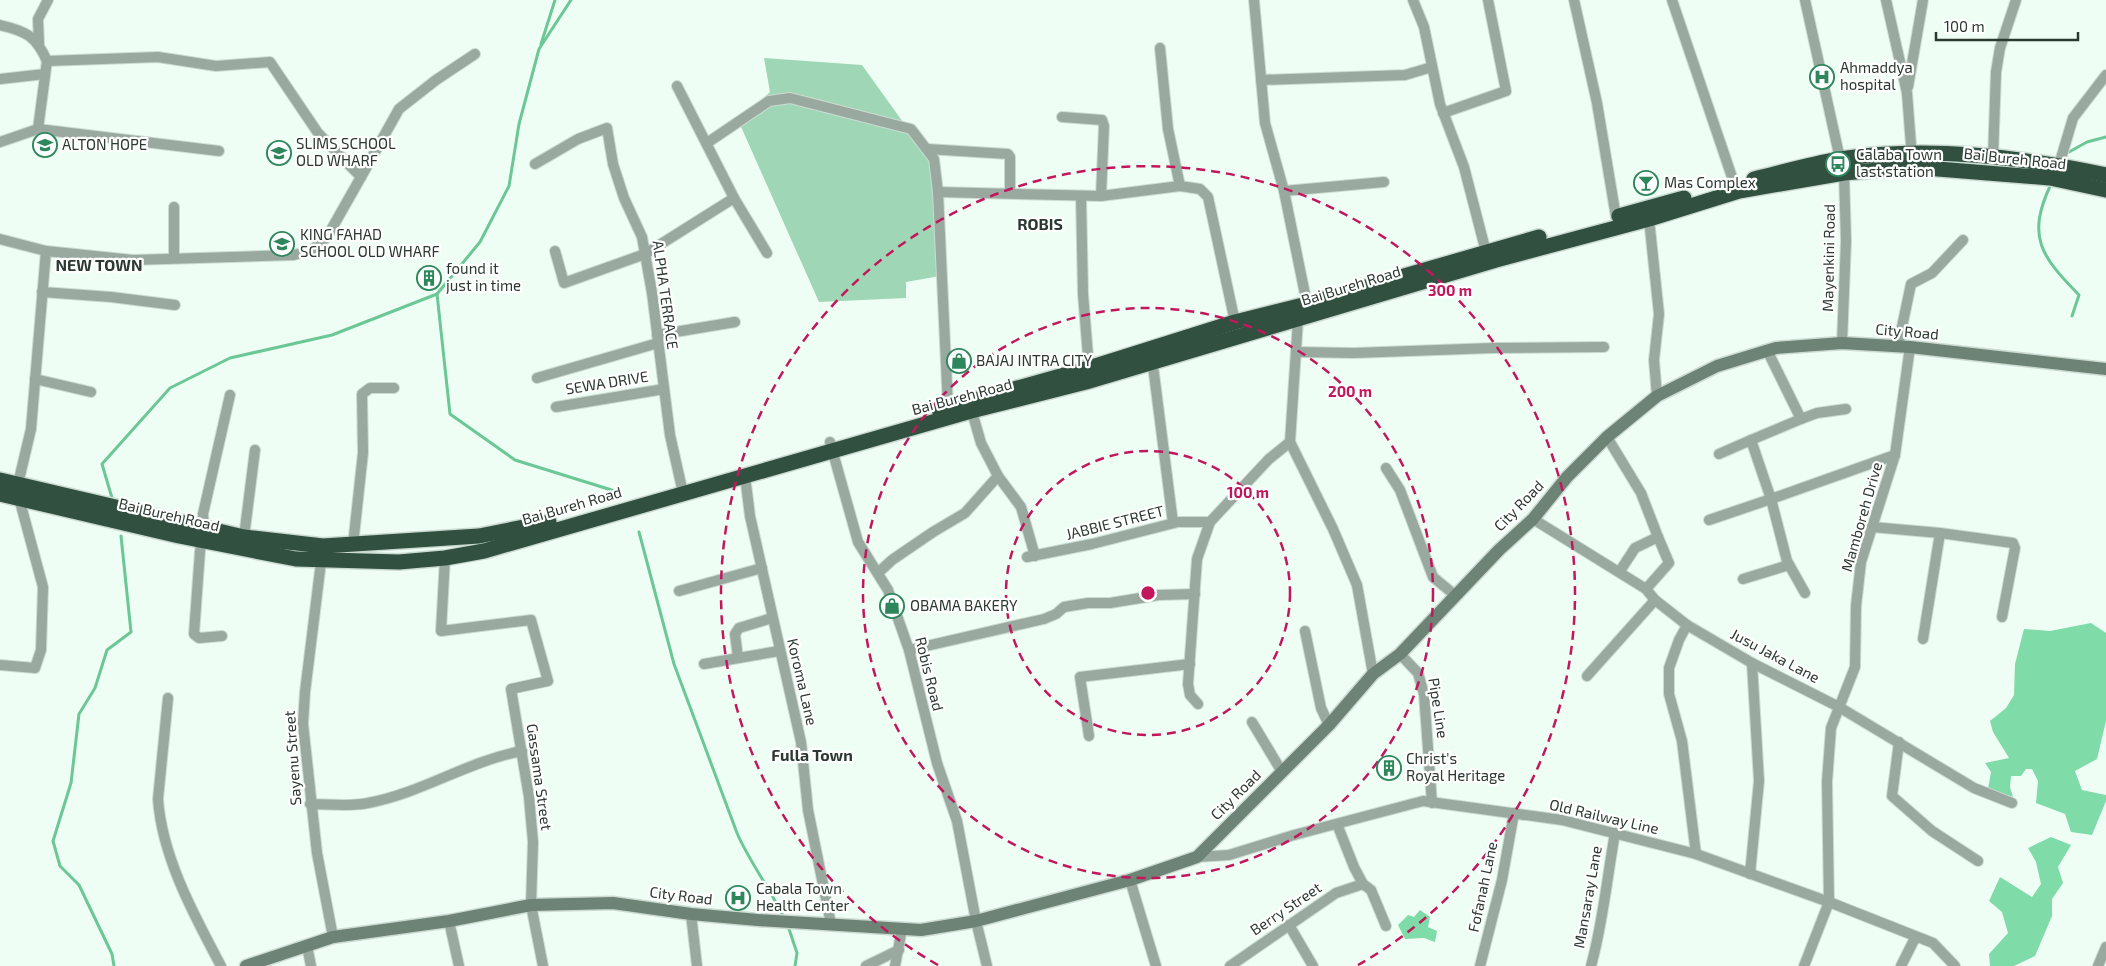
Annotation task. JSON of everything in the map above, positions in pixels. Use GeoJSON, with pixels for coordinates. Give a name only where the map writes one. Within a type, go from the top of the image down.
{"type":"FeatureCollection","features":[{"type":"Feature","properties":{"kind":"highway","name":"Bai Bureh Road"},"geometry":{"type":"LineString","coordinates":[[0,480],[18,491],[203,534],[288,558],[322,553],[353,545],[479,536],[744,476],[948,407],[970,406],[1086,382],[1235,322],[1307,304],[1734,183],[1842,166],[1912,160],[1993,158],[2059,165],[2106,176]]}},
{"type":"Feature","properties":{"kind":"highway","name":"Bai Bureh Road"},"geometry":{"type":"LineString","coordinates":[[1912,160],[2050,178],[2106,190]]}},
{"type":"Feature","properties":{"kind":"highway","name":"Bai Bureh Road"},"geometry":{"type":"LineString","coordinates":[[203,534],[244,537],[322,553],[399,562],[445,558],[484,550],[970,406],[1089,368],[1298,320],[1496,260],[1649,219],[1739,190],[1842,166]]}},
{"type":"Feature","properties":{"kind":"highway","name":"Bai Bureh Road"},"geometry":{"type":"LineString","coordinates":[[0,494],[18,491]]}},
{"type":"Feature","properties":{"kind":"main road","name":"City Road"},"geometry":{"type":"LineString","coordinates":[[246,966],[333,937],[449,921],[531,905],[613,903],[691,914],[921,930],[976,921],[1130,880],[1197,857],[1329,725],[1373,674],[1402,657],[1499,550],[1533,520],[1567,477],[1607,437],[1656,396],[1717,366],[1767,350],[1842,344],[1904,346],[2106,369]]}},
{"type":"Feature","properties":{"kind":"street"},"geometry":{"type":"LineString","coordinates":[[38,129],[47,61],[39,43],[38,19],[48,0]]}},
{"type":"Feature","properties":{"kind":"street"},"geometry":{"type":"LineString","coordinates":[[1254,0],[1266,123],[1284,191],[1307,304]]}},
{"type":"Feature","properties":{"kind":"street"},"geometry":{"type":"LineString","coordinates":[[1414,0],[1424,27],[1443,112],[1464,167],[1486,252]]}},
{"type":"Feature","properties":{"kind":"street"},"geometry":{"type":"LineString","coordinates":[[1443,112],[1506,91],[1488,0]]}},
{"type":"Feature","properties":{"kind":"street"},"geometry":{"type":"LineString","coordinates":[[1574,0],[1597,103],[1616,217]]}},
{"type":"Feature","properties":{"kind":"street"},"geometry":{"type":"LineString","coordinates":[[1672,0],[1734,183]]}},
{"type":"Feature","properties":{"kind":"street","name":"Mayenkini Road"},"geometry":{"type":"LineString","coordinates":[[1805,0],[1842,166],[1846,242],[1842,344]]}},
{"type":"Feature","properties":{"kind":"street"},"geometry":{"type":"LineString","coordinates":[[1886,0],[1907,93],[1912,160]]}},
{"type":"Feature","properties":{"kind":"street"},"geometry":{"type":"LineString","coordinates":[[1907,93],[1923,0]]}},
{"type":"Feature","properties":{"kind":"street"},"geometry":{"type":"LineString","coordinates":[[1993,158],[1997,64],[2000,48],[2016,0]]}},
{"type":"Feature","properties":{"kind":"street"},"geometry":{"type":"LineString","coordinates":[[0,25],[20,30],[39,43]]}},
{"type":"Feature","properties":{"kind":"street"},"geometry":{"type":"LineString","coordinates":[[1160,48],[1168,129],[1180,186]]}},
{"type":"Feature","properties":{"kind":"street"},"geometry":{"type":"LineString","coordinates":[[0,239],[46,251],[133,260],[294,254],[312,250],[327,237],[399,110],[436,80],[475,54]]}},
{"type":"Feature","properties":{"kind":"street"},"geometry":{"type":"LineString","coordinates":[[47,61],[158,57],[216,66],[270,62],[318,133],[361,177]]}},
{"type":"Feature","properties":{"kind":"street"},"geometry":{"type":"LineString","coordinates":[[1261,80],[1405,75],[1432,68]]}},
{"type":"Feature","properties":{"kind":"street"},"geometry":{"type":"LineString","coordinates":[[0,78],[44,74]]}},
{"type":"Feature","properties":{"kind":"street"},"geometry":{"type":"LineString","coordinates":[[2059,165],[2073,118],[2106,75]]}},
{"type":"Feature","properties":{"kind":"street"},"geometry":{"type":"LineString","coordinates":[[677,86],[734,198],[767,253]]}},
{"type":"Feature","properties":{"kind":"street"},"geometry":{"type":"LineString","coordinates":[[706,144],[769,101],[790,98],[911,129],[934,158],[938,192],[948,407]]}},
{"type":"Feature","properties":{"kind":"street"},"geometry":{"type":"LineString","coordinates":[[1062,118],[1102,120],[1104,126],[1101,196]]}},
{"type":"Feature","properties":{"kind":"street","name":"ALPHA TERRACE"},"geometry":{"type":"LineString","coordinates":[[534,164],[578,138],[607,128],[613,164],[624,198],[642,237],[670,435],[682,490]]}},
{"type":"Feature","properties":{"kind":"street"},"geometry":{"type":"LineString","coordinates":[[0,142],[38,129],[219,151]]}},
{"type":"Feature","properties":{"kind":"street"},"geometry":{"type":"LineString","coordinates":[[927,149],[1008,154],[1010,157],[1010,192]]}},
{"type":"Feature","properties":{"kind":"street"},"geometry":{"type":"LineString","coordinates":[[1284,191],[1384,182]]}},
{"type":"Feature","properties":{"kind":"street"},"geometry":{"type":"LineString","coordinates":[[938,192],[1010,192],[1101,196],[1180,186],[1200,189],[1208,197],[1235,322]]}},
{"type":"Feature","properties":{"kind":"street"},"geometry":{"type":"LineString","coordinates":[[1081,196],[1083,294],[1089,368]]}},
{"type":"Feature","properties":{"kind":"street"},"geometry":{"type":"LineString","coordinates":[[555,251],[564,283],[645,254],[734,198]]}},
{"type":"Feature","properties":{"kind":"street"},"geometry":{"type":"LineString","coordinates":[[174,207],[174,258]]}},
{"type":"Feature","properties":{"kind":"street"},"geometry":{"type":"LineString","coordinates":[[1649,219],[1659,314],[1654,360],[1656,396]]}},
{"type":"Feature","properties":{"kind":"street","name":"Mamboreh Drive"},"geometry":{"type":"LineString","coordinates":[[1829,902],[1827,782],[1831,728],[1855,667],[1856,606],[1862,562],[1896,455],[1910,284],[1932,273],[1963,240]]}},
{"type":"Feature","properties":{"kind":"street"},"geometry":{"type":"LineString","coordinates":[[0,665],[35,668],[41,650],[43,586],[18,491],[29,444],[46,251]]}},
{"type":"Feature","properties":{"kind":"street"},"geometry":{"type":"LineString","coordinates":[[42,292],[175,305]]}},
{"type":"Feature","properties":{"kind":"street"},"geometry":{"type":"LineString","coordinates":[[1298,320],[1290,442],[1333,529],[1357,585],[1373,674]]}},
{"type":"Feature","properties":{"kind":"street"},"geometry":{"type":"LineString","coordinates":[[537,378],[657,339],[735,322]]}},
{"type":"Feature","properties":{"kind":"street"},"geometry":{"type":"LineString","coordinates":[[1297,352],[1323,354],[1493,348],[1604,347]]}},
{"type":"Feature","properties":{"kind":"street"},"geometry":{"type":"LineString","coordinates":[[1767,350],[1801,419]]}},
{"type":"Feature","properties":{"kind":"street"},"geometry":{"type":"LineString","coordinates":[[1151,355],[1173,523]]}},
{"type":"Feature","properties":{"kind":"street"},"geometry":{"type":"LineString","coordinates":[[35,379],[91,392]]}},
{"type":"Feature","properties":{"kind":"street"},"geometry":{"type":"LineString","coordinates":[[353,545],[363,453],[362,394],[370,388],[394,388]]}},
{"type":"Feature","properties":{"kind":"street","name":"SEWA DRIVE"},"geometry":{"type":"LineString","coordinates":[[556,407],[664,389]]}},
{"type":"Feature","properties":{"kind":"street"},"geometry":{"type":"LineString","coordinates":[[222,636],[199,638],[194,634],[203,514],[230,395]]}},
{"type":"Feature","properties":{"kind":"street"},"geometry":{"type":"LineString","coordinates":[[878,573],[916,543],[965,513],[998,476],[981,443],[970,406]]}},
{"type":"Feature","properties":{"kind":"street"},"geometry":{"type":"LineString","coordinates":[[1719,454],[1817,412],[1846,408]]}},
{"type":"Feature","properties":{"kind":"street"},"geometry":{"type":"LineString","coordinates":[[1607,437],[1641,493],[1669,563],[1646,589]]}},
{"type":"Feature","properties":{"kind":"street"},"geometry":{"type":"LineString","coordinates":[[1751,440],[1772,499],[1789,565],[1806,593]]}},
{"type":"Feature","properties":{"kind":"street"},"geometry":{"type":"LineString","coordinates":[[1198,704],[1190,696],[1188,684],[1197,559],[1210,522],[1269,459],[1290,442]]}},
{"type":"Feature","properties":{"kind":"street","name":"Robis Road"},"geometry":{"type":"LineString","coordinates":[[832,446],[858,542],[888,590],[909,650],[935,755],[957,821],[976,921],[987,966]]}},
{"type":"Feature","properties":{"kind":"street"},"geometry":{"type":"LineString","coordinates":[[244,537],[255,450]]}},
{"type":"Feature","properties":{"kind":"street"},"geometry":{"type":"LineString","coordinates":[[1709,520],[1896,455]]}},
{"type":"Feature","properties":{"kind":"street"},"geometry":{"type":"LineString","coordinates":[[1386,468],[1400,490],[1433,577],[1456,596]]}},
{"type":"Feature","properties":{"kind":"street","name":"Koroma Lane"},"geometry":{"type":"LineString","coordinates":[[744,476],[750,516],[801,742],[808,810],[831,924]]}},
{"type":"Feature","properties":{"kind":"street","name":"JABBIE STREET"},"geometry":{"type":"LineString","coordinates":[[998,476],[1021,507],[1031,557],[1173,523],[1210,522]]}},
{"type":"Feature","properties":{"kind":"street","name":"Jusu Jaka Lane"},"geometry":{"type":"LineString","coordinates":[[1533,520],[1620,571],[1646,589],[1655,600],[1687,625],[1752,663],[1839,707],[1974,788],[2012,804]]}},
{"type":"Feature","properties":{"kind":"street"},"geometry":{"type":"LineString","coordinates":[[1872,527],[1940,533],[2013,543],[2015,548],[2002,617]]}},
{"type":"Feature","properties":{"kind":"street"},"geometry":{"type":"LineString","coordinates":[[1923,640],[1940,533]]}},
{"type":"Feature","properties":{"kind":"street"},"geometry":{"type":"LineString","coordinates":[[1620,571],[1635,548],[1658,537]]}},
{"type":"Feature","properties":{"kind":"street","name":"Sayenu Street"},"geometry":{"type":"LineString","coordinates":[[322,553],[305,692],[303,724],[310,804],[333,937]]}},
{"type":"Feature","properties":{"kind":"street","name":"Gassama Street"},"geometry":{"type":"LineString","coordinates":[[445,558],[441,631],[531,620],[548,681],[511,690],[529,797],[533,842],[531,905],[542,966]]}},
{"type":"Feature","properties":{"kind":"street"},"geometry":{"type":"LineString","coordinates":[[1743,579],[1789,565]]}},
{"type":"Feature","properties":{"kind":"street"},"geometry":{"type":"LineString","coordinates":[[679,591],[762,568]]}},
{"type":"Feature","properties":{"kind":"street"},"geometry":{"type":"LineString","coordinates":[[909,650],[1044,619],[1056,614],[1064,607],[1088,603],[1110,603],[1159,595],[1195,594]]}},
{"type":"Feature","properties":{"kind":"street"},"geometry":{"type":"LineString","coordinates":[[1587,676],[1655,600]]}},
{"type":"Feature","properties":{"kind":"street"},"geometry":{"type":"LineString","coordinates":[[738,658],[735,634],[739,628],[772,618]]}},
{"type":"Feature","properties":{"kind":"street"},"geometry":{"type":"LineString","coordinates":[[1687,625],[1679,640],[1669,668],[1669,694],[1682,741],[1696,854]]}},
{"type":"Feature","properties":{"kind":"street"},"geometry":{"type":"LineString","coordinates":[[1305,631],[1320,708],[1329,725]]}},
{"type":"Feature","properties":{"kind":"street"},"geometry":{"type":"LineString","coordinates":[[1402,657],[1416,646]]}},
{"type":"Feature","properties":{"kind":"street"},"geometry":{"type":"LineString","coordinates":[[704,664],[779,651]]}},
{"type":"Feature","properties":{"kind":"street","name":"Pipe Line"},"geometry":{"type":"LineString","coordinates":[[1402,657],[1418,673],[1424,694],[1432,803]]}},
{"type":"Feature","properties":{"kind":"street"},"geometry":{"type":"LineString","coordinates":[[1750,874],[1759,781],[1752,663]]}},
{"type":"Feature","properties":{"kind":"street"},"geometry":{"type":"LineString","coordinates":[[1089,736],[1080,677],[1190,664]]}},
{"type":"Feature","properties":{"kind":"street"},"geometry":{"type":"LineString","coordinates":[[168,698],[158,798],[160,815],[173,864],[221,966]]}},
{"type":"Feature","properties":{"kind":"street"},"geometry":{"type":"LineString","coordinates":[[1252,722],[1282,772]]}},
{"type":"Feature","properties":{"kind":"street"},"geometry":{"type":"LineString","coordinates":[[1900,742],[1892,796],[1932,831],[1978,861]]}},
{"type":"Feature","properties":{"kind":"street"},"geometry":{"type":"LineString","coordinates":[[310,804],[368,803],[422,787],[484,760],[522,751]]}},
{"type":"Feature","properties":{"kind":"street","name":"Old Railway Line"},"geometry":{"type":"LineString","coordinates":[[1197,857],[1229,855],[1294,834],[1423,801],[1562,820],[1696,854],[1829,902],[1915,938],[1933,943],[1955,966]]}},
{"type":"Feature","properties":{"kind":"street","name":"Fofanah Lane"},"geometry":{"type":"LineString","coordinates":[[1480,966],[1502,880],[1514,814]]}},
{"type":"Feature","properties":{"kind":"street"},"geometry":{"type":"LineString","coordinates":[[1337,824],[1354,867],[1363,884],[1371,890],[1386,926]]}},
{"type":"Feature","properties":{"kind":"street","name":"Mansaray Lane"},"geometry":{"type":"LineString","coordinates":[[1591,966],[1601,929],[1604,892],[1615,834]]}},
{"type":"Feature","properties":{"kind":"street"},"geometry":{"type":"LineString","coordinates":[[1130,880],[1156,966]]}},
{"type":"Feature","properties":{"kind":"street","name":"Berry Street"},"geometry":{"type":"LineString","coordinates":[[1231,966],[1336,893],[1363,884]]}},
{"type":"Feature","properties":{"kind":"street"},"geometry":{"type":"LineString","coordinates":[[1804,966],[1829,902]]}},
{"type":"Feature","properties":{"kind":"street"},"geometry":{"type":"LineString","coordinates":[[691,914],[697,966]]}},
{"type":"Feature","properties":{"kind":"street"},"geometry":{"type":"LineString","coordinates":[[449,921],[459,966]]}},
{"type":"Feature","properties":{"kind":"street"},"geometry":{"type":"LineString","coordinates":[[1290,925],[1312,966]]}},
{"type":"Feature","properties":{"kind":"street"},"geometry":{"type":"LineString","coordinates":[[896,966],[902,929]]}},
{"type":"Feature","properties":{"kind":"street"},"geometry":{"type":"LineString","coordinates":[[1901,966],[1915,938]]}},
{"type":"Feature","properties":{"kind":"street"},"geometry":{"type":"LineString","coordinates":[[307,946],[311,966]]}},
{"type":"Feature","properties":{"kind":"street"},"geometry":{"type":"LineString","coordinates":[[2098,966],[2106,947]]}},
{"type":"Feature","properties":{"kind":"street"},"geometry":{"type":"LineString","coordinates":[[866,966],[899,950]]}},
{"type":"Feature","properties":{"kind":"green space"},"geometry":{"type":"Polygon","coordinates":[[[764,58],[862,65],[931,161],[940,276],[906,282],[906,298],[819,302],[738,120],[770,92],[764,58]]]}},
{"type":"Feature","properties":{"kind":"green space"},"geometry":{"type":"Polygon","coordinates":[[[2091,623],[2106,633],[2106,721],[2097,759],[2075,771],[2082,790],[2106,795],[2106,801],[2092,835],[2071,832],[2065,814],[2036,803],[2038,781],[2032,769],[2026,769],[2021,776],[2011,776],[2010,787],[2013,797],[1988,789],[1991,772],[1985,763],[2009,758],[1993,732],[1990,721],[2006,708],[2014,695],[2015,664],[2024,629],[2050,631],[2091,623]]]}},
{"type":"Feature","properties":{"kind":"green space"},"geometry":{"type":"Polygon","coordinates":[[[2051,837],[2071,845],[2058,867],[2063,883],[2052,899],[2052,916],[2035,956],[2014,966],[1990,966],[1989,954],[2008,933],[2002,912],[1989,901],[2000,877],[2032,897],[2041,884],[2036,862],[2028,848],[2051,837]]]}},
{"type":"Feature","properties":{"kind":"green space"},"geometry":{"type":"Polygon","coordinates":[[[1420,910],[1430,917],[1428,927],[1437,931],[1435,942],[1424,938],[1405,939],[1398,925],[1408,915],[1414,917],[1420,910]]]}},
{"type":"Feature","properties":{"kind":"waterway"},"geometry":{"type":"LineString","coordinates":[[541,44],[555,0]]}},
{"type":"Feature","properties":{"kind":"waterway"},"geometry":{"type":"LineString","coordinates":[[571,0],[539,49],[519,124],[509,186],[480,242],[437,294],[450,414],[515,460],[618,492]]}},
{"type":"Feature","properties":{"kind":"waterway"},"geometry":{"type":"LineString","coordinates":[[2069,152],[2087,142],[2106,137]]}},
{"type":"Feature","properties":{"kind":"waterway"},"geometry":{"type":"LineString","coordinates":[[2051,184],[2043,202],[2039,218],[2041,245],[2055,269],[2079,295],[2072,316]]}},
{"type":"Feature","properties":{"kind":"waterway"},"geometry":{"type":"LineString","coordinates":[[112,498],[102,464],[170,388],[230,358],[332,335],[437,294]]}},
{"type":"Feature","properties":{"kind":"waterway"},"geometry":{"type":"LineString","coordinates":[[639,532],[674,664],[737,833],[784,918]]}},
{"type":"Feature","properties":{"kind":"waterway"},"geometry":{"type":"LineString","coordinates":[[114,966],[112,954],[79,885],[60,866],[53,841],[71,783],[79,714],[95,688],[107,650],[131,632],[121,536]]}},
{"type":"Feature","properties":{"kind":"waterway"},"geometry":{"type":"LineString","coordinates":[[788,926],[797,953],[795,966]]}},
{"type":"Feature","properties":{"kind":"place","name":"Ahmaddya hospital"},"geometry":{"type":"Point","coordinates":[1822,77]}},
{"type":"Feature","properties":{"kind":"place","name":"ALTON HOPE"},"geometry":{"type":"Point","coordinates":[45,145]}},
{"type":"Feature","properties":{"kind":"place","name":"SLIMS SCHOOL OLD WHARF"},"geometry":{"type":"Point","coordinates":[279,153]}},
{"type":"Feature","properties":{"kind":"place","name":"Calaba Town last station"},"geometry":{"type":"Point","coordinates":[1838,164]}},
{"type":"Feature","properties":{"kind":"place","name":"Mas Complex"},"geometry":{"type":"Point","coordinates":[1646,183]}},
{"type":"Feature","properties":{"kind":"place","name":"KING FAHAD SCHOOL OLD WHARF"},"geometry":{"type":"Point","coordinates":[282,244]}},
{"type":"Feature","properties":{"kind":"place","name":"found it just in time"},"geometry":{"type":"Point","coordinates":[429,278]}},
{"type":"Feature","properties":{"kind":"place","name":"BAJAJ INTRA CITY"},"geometry":{"type":"Point","coordinates":[959,361]}},
{"type":"Feature","properties":{"kind":"place","name":"OBAMA BAKERY"},"geometry":{"type":"Point","coordinates":[892,606]}},
{"type":"Feature","properties":{"kind":"place","name":"Christ's Royal Heritage"},"geometry":{"type":"Point","coordinates":[1389,768]}},
{"type":"Feature","properties":{"kind":"place","name":"Cabala Town Health Center"},"geometry":{"type":"Point","coordinates":[738,898]}},
{"type":"Feature","properties":{"kind":"district","name":"ROBIS"},"geometry":{"type":"Point","coordinates":[1040,224]}},
{"type":"Feature","properties":{"kind":"district","name":"NEW TOWN"},"geometry":{"type":"Point","coordinates":[99,265]}},
{"type":"Feature","properties":{"kind":"district","name":"Fulla Town"},"geometry":{"type":"Point","coordinates":[812,755]}}]}
